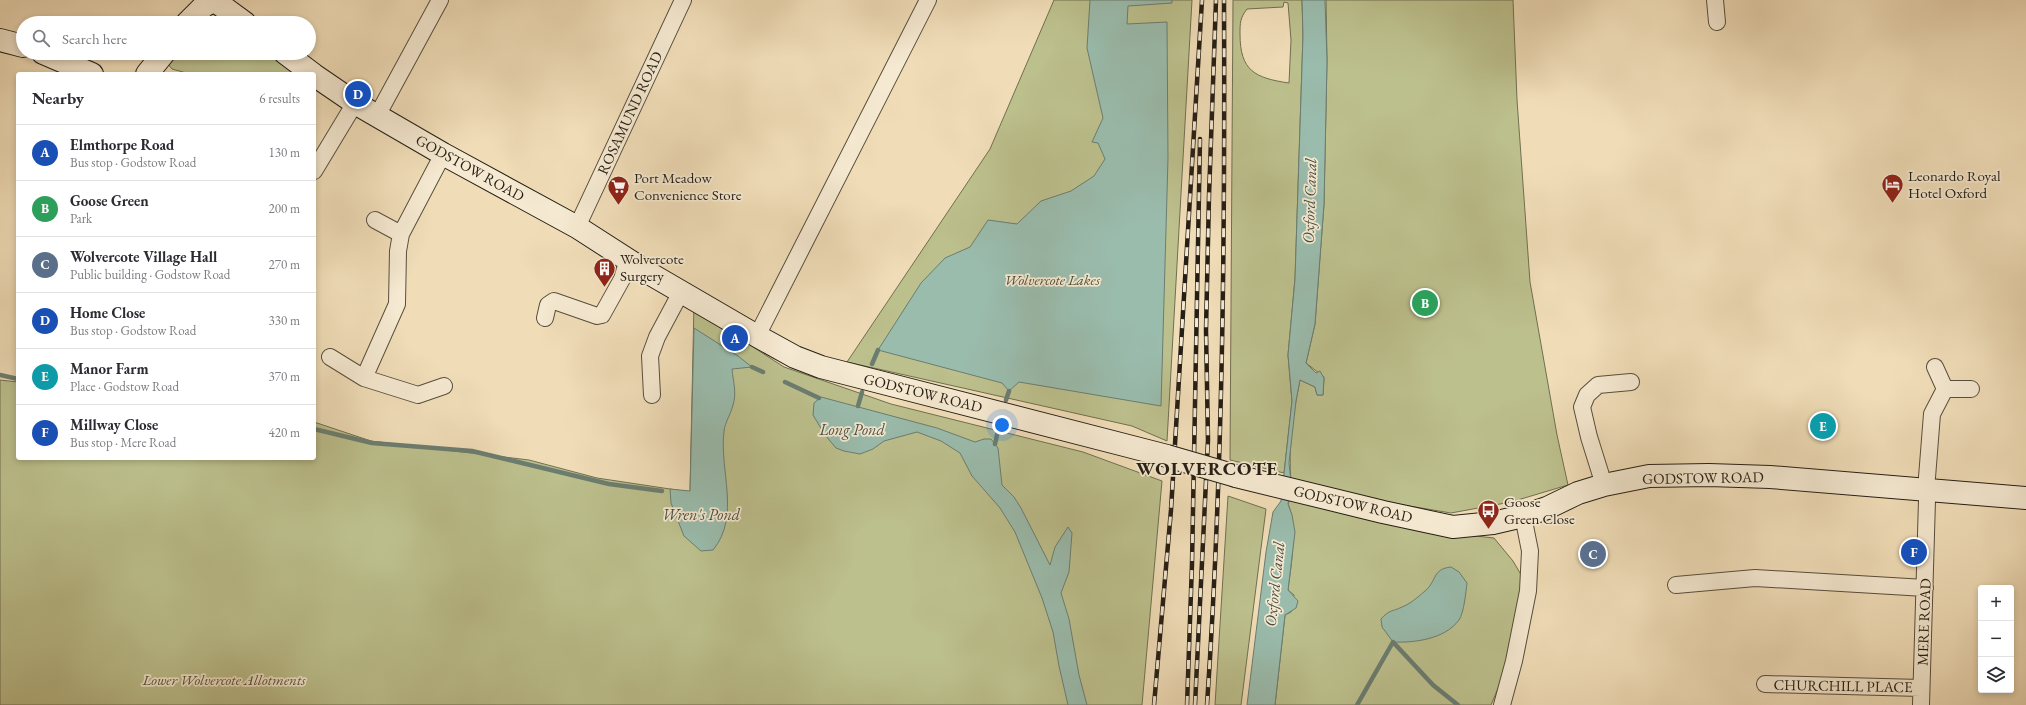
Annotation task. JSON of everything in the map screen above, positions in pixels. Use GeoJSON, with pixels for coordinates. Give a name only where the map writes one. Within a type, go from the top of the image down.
{"type":"FeatureCollection","features":[{"type":"Feature","properties":{"kind":"street"},"geometry":{"type":"LineString","coordinates":[[194,16],[204,5],[215,0],[236,16]]}},
{"type":"Feature","properties":{"kind":"street"},"geometry":{"type":"LineString","coordinates":[[377,116],[440,0]]}},
{"type":"Feature","properties":{"kind":"street","name":"ROSAMUND ROAD"},"geometry":{"type":"LineString","coordinates":[[578,227],[683,0]]}},
{"type":"Feature","properties":{"kind":"street"},"geometry":{"type":"LineString","coordinates":[[757,336],[928,0]]}},
{"type":"Feature","properties":{"kind":"street"},"geometry":{"type":"LineString","coordinates":[[1715,0],[1717,22]]}},
{"type":"Feature","properties":{"kind":"street"},"geometry":{"type":"LineString","coordinates":[[0,40],[16,44]]}},
{"type":"Feature","properties":{"kind":"street"},"geometry":{"type":"LineString","coordinates":[[59,60],[87,72]]}},
{"type":"Feature","properties":{"kind":"street"},"geometry":{"type":"LineString","coordinates":[[150,72],[159,60]]}},
{"type":"Feature","properties":{"kind":"street","name":"GODSTOW ROAD"},"geometry":{"type":"LineString","coordinates":[[295,60],[311,72]]}},
{"type":"Feature","properties":{"kind":"street","name":"GODSTOW ROAD"},"geometry":{"type":"LineString","coordinates":[[316,75],[355,103],[377,116],[443,154],[578,227],[681,292],[795,357],[821,367],[1167,456],[1313,496],[1453,527],[1492,523],[1523,516],[1604,485],[1649,476],[1709,475],[1770,477],[2026,498]]}},
{"type":"Feature","properties":{"kind":"street"},"geometry":{"type":"LineString","coordinates":[[316,168],[355,103]]}},
{"type":"Feature","properties":{"kind":"street"},"geometry":{"type":"LineString","coordinates":[[364,378],[397,304],[398,251],[401,234],[443,154]]}},
{"type":"Feature","properties":{"kind":"street"},"geometry":{"type":"LineString","coordinates":[[375,220],[401,234]]}},
{"type":"Feature","properties":{"kind":"street"},"geometry":{"type":"LineString","coordinates":[[544,318],[548,305],[554,301],[597,316],[602,315],[622,279],[628,259]]}},
{"type":"Feature","properties":{"kind":"street"},"geometry":{"type":"LineString","coordinates":[[652,395],[650,356],[657,337],[681,292]]}},
{"type":"Feature","properties":{"kind":"street"},"geometry":{"type":"LineString","coordinates":[[330,357],[364,378],[418,395],[444,386]]}},
{"type":"Feature","properties":{"kind":"street"},"geometry":{"type":"LineString","coordinates":[[1935,367],[1945,389],[1971,389]]}},
{"type":"Feature","properties":{"kind":"street"},"geometry":{"type":"LineString","coordinates":[[1604,485],[1582,407],[1587,395],[1598,385],[1631,382]]}},
{"type":"Feature","properties":{"kind":"street","name":"MERE ROAD"},"geometry":{"type":"LineString","coordinates":[[1921,705],[1925,588],[1926,490],[1932,414],[1945,389]]}},
{"type":"Feature","properties":{"kind":"street"},"geometry":{"type":"LineString","coordinates":[[1502,705],[1514,661],[1528,591],[1530,551],[1523,516]]}},
{"type":"Feature","properties":{"kind":"street"},"geometry":{"type":"LineString","coordinates":[[1676,585],[1755,578],[1925,588]]}},
{"type":"Feature","properties":{"kind":"street","name":"CHURCHILL PLACE"},"geometry":{"type":"LineString","coordinates":[[1765,684],[1921,688]]}},
{"type":"Feature","properties":{"kind":"green space","name":"Wolvercote Lakes"},"geometry":{"type":"Polygon","coordinates":[[[1054,0],[1192,0],[1167,441],[1132,426],[847,362],[990,149],[1054,0]]]}},
{"type":"Feature","properties":{"kind":"green space"},"geometry":{"type":"Polygon","coordinates":[[[1233,0],[1302,0],[1303,35],[1295,279],[1288,355],[1292,401],[1284,473],[1230,460],[1233,0]],[[1284,2],[1283,7],[1247,9],[1241,21],[1240,34],[1243,57],[1252,70],[1267,78],[1289,83],[1291,40],[1288,3],[1284,2]]]}},
{"type":"Feature","properties":{"kind":"green space"},"geometry":{"type":"Polygon","coordinates":[[[1326,0],[1513,0],[1517,100],[1530,282],[1557,435],[1568,485],[1511,502],[1451,513],[1319,491],[1291,482],[1290,456],[1292,431],[1300,380],[1315,387],[1317,395],[1323,395],[1324,377],[1306,363],[1315,324],[1324,204],[1327,61],[1326,0]]]}},
{"type":"Feature","properties":{"kind":"green space"},"geometry":{"type":"Polygon","coordinates":[[[169,60],[276,60],[291,72],[183,72],[172,69],[167,63],[169,60]]]}},
{"type":"Feature","properties":{"kind":"green space","name":"Lower Wolvercote Allotments"},"geometry":{"type":"Polygon","coordinates":[[[694,303],[753,347],[784,367],[891,404],[1083,452],[1162,481],[1142,705],[0,705],[0,380],[16,382],[16,460],[316,460],[316,423],[371,441],[529,460],[597,478],[690,492],[694,303]]]}},
{"type":"Feature","properties":{"kind":"green space"},"geometry":{"type":"Polygon","coordinates":[[[1292,495],[1448,533],[1494,538],[1513,561],[1523,578],[1507,667],[1491,705],[1275,705],[1285,615],[1291,612],[1294,595],[1288,590],[1293,546],[1293,524],[1288,504],[1292,495]]]}},
{"type":"Feature","properties":{"kind":"green space"},"geometry":{"type":"Polygon","coordinates":[[[1228,496],[1266,509],[1241,705],[1215,705],[1228,496]]]}},
{"type":"Feature","properties":{"kind":"water","name":"Wolvercote Lakes"},"geometry":{"type":"Polygon","coordinates":[[[1090,0],[1172,0],[1172,3],[1128,6],[1127,24],[1167,22],[1168,158],[1161,406],[1019,382],[1009,391],[1002,383],[878,350],[921,283],[945,258],[970,247],[988,220],[1017,224],[1041,201],[1071,191],[1094,176],[1105,159],[1098,143],[1092,142],[1103,118],[1087,48],[1090,0]]]}},
{"type":"Feature","properties":{"kind":"water","name":"Oxford Canal"},"geometry":{"type":"Polygon","coordinates":[[[1302,0],[1325,0],[1327,61],[1324,204],[1315,324],[1306,363],[1316,373],[1320,371],[1324,378],[1323,395],[1317,395],[1315,387],[1300,380],[1296,401],[1289,463],[1291,482],[1288,504],[1292,515],[1295,532],[1288,590],[1298,601],[1296,608],[1285,615],[1275,705],[1247,705],[1266,552],[1273,512],[1281,501],[1292,401],[1288,355],[1295,279],[1303,35],[1302,0]]]}},
{"type":"Feature","properties":{"kind":"water","name":"Wren's Pond"},"geometry":{"type":"Polygon","coordinates":[[[694,328],[738,356],[752,367],[732,369],[735,396],[724,431],[723,446],[727,492],[726,523],[721,537],[713,550],[701,551],[684,536],[671,503],[670,489],[690,491],[694,328]]]}},
{"type":"Feature","properties":{"kind":"water","name":"Long Pond"},"geometry":{"type":"Polygon","coordinates":[[[821,397],[937,428],[975,442],[984,439],[991,439],[998,448],[1002,485],[1014,497],[1021,508],[1050,565],[1055,547],[1068,527],[1072,533],[1069,572],[1061,593],[1069,619],[1079,675],[1087,705],[1068,705],[1053,632],[1042,598],[1015,532],[1000,508],[972,476],[960,453],[941,441],[917,432],[884,441],[873,449],[860,454],[836,448],[825,435],[813,415],[814,403],[821,397]]]}},
{"type":"Feature","properties":{"kind":"water"},"geometry":{"type":"Polygon","coordinates":[[[1451,567],[1459,572],[1467,583],[1461,617],[1459,620],[1446,632],[1438,636],[1411,642],[1393,642],[1382,627],[1381,619],[1389,612],[1405,606],[1414,600],[1429,587],[1441,570],[1451,567]]]}},
{"type":"Feature","properties":{"kind":"waterway"},"geometry":{"type":"LineString","coordinates":[[872,364],[878,350]]}},
{"type":"Feature","properties":{"kind":"waterway"},"geometry":{"type":"LineString","coordinates":[[752,367],[763,372]]}},
{"type":"Feature","properties":{"kind":"waterway"},"geometry":{"type":"LineString","coordinates":[[0,375],[16,379]]}},
{"type":"Feature","properties":{"kind":"waterway"},"geometry":{"type":"LineString","coordinates":[[785,382],[819,398]]}},
{"type":"Feature","properties":{"kind":"waterway"},"geometry":{"type":"LineString","coordinates":[[1006,400],[1009,391]]}},
{"type":"Feature","properties":{"kind":"waterway"},"geometry":{"type":"LineString","coordinates":[[858,406],[862,392]]}},
{"type":"Feature","properties":{"kind":"waterway"},"geometry":{"type":"LineString","coordinates":[[995,444],[999,426]]}},
{"type":"Feature","properties":{"kind":"waterway"},"geometry":{"type":"LineString","coordinates":[[316,429],[372,443],[472,451],[609,484],[662,491]]}},
{"type":"Feature","properties":{"kind":"waterway"},"geometry":{"type":"LineString","coordinates":[[1357,705],[1393,642],[1433,685],[1458,705]]}},
{"type":"Feature","properties":{"kind":"railway"},"geometry":{"type":"LineString","coordinates":[[1154,705],[1171,510],[1202,0]]}},
{"type":"Feature","properties":{"kind":"railway"},"geometry":{"type":"LineString","coordinates":[[1195,705],[1208,440],[1206,330],[1216,0]]}},
{"type":"Feature","properties":{"kind":"railway"},"geometry":{"type":"LineString","coordinates":[[1207,705],[1217,529],[1220,441],[1224,176],[1224,0]]}},
{"type":"Feature","properties":{"kind":"railway"},"geometry":{"type":"LineString","coordinates":[[1187,705],[1192,564],[1200,139]]}},
{"type":"Feature","properties":{"kind":"place","name":"Home Close"},"geometry":{"type":"Point","coordinates":[358,94]}},
{"type":"Feature","properties":{"kind":"place","name":"Leonardo Royal Hotel Oxford"},"geometry":{"type":"Point","coordinates":[1893,204]}},
{"type":"Feature","properties":{"kind":"place","name":"Port Meadow Convenience Store"},"geometry":{"type":"Point","coordinates":[619,206]}},
{"type":"Feature","properties":{"kind":"place","name":"Wolvercote Surgery"},"geometry":{"type":"Point","coordinates":[605,288]}},
{"type":"Feature","properties":{"kind":"place","name":"Goose Green"},"geometry":{"type":"Point","coordinates":[1425,303]}},
{"type":"Feature","properties":{"kind":"place","name":"Elmthorpe Road"},"geometry":{"type":"Point","coordinates":[735,338]}},
{"type":"Feature","properties":{"kind":"place","name":"Manor Farm"},"geometry":{"type":"Point","coordinates":[1823,426]}},
{"type":"Feature","properties":{"kind":"place","name":"Goose Green Close"},"geometry":{"type":"Point","coordinates":[1489,530]}},
{"type":"Feature","properties":{"kind":"place","name":"Millway Close"},"geometry":{"type":"Point","coordinates":[1914,552]}},
{"type":"Feature","properties":{"kind":"place","name":"Wolvercote Village Hall"},"geometry":{"type":"Point","coordinates":[1593,554]}},
{"type":"Feature","properties":{"kind":"district","name":"WOLVERCOTE"},"geometry":{"type":"Point","coordinates":[1207,468]}}]}
